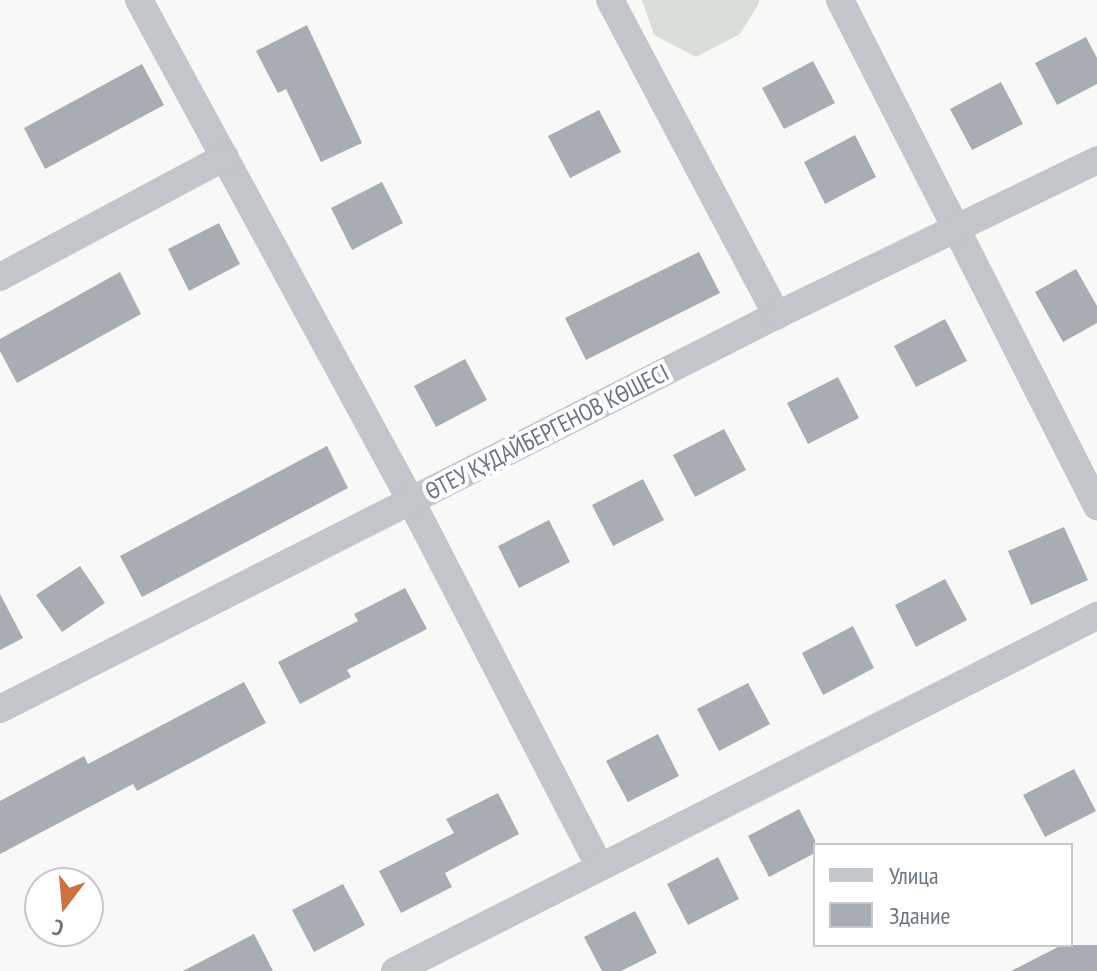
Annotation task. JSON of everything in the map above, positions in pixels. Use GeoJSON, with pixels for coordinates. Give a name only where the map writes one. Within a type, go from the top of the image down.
{"type":"FeatureCollection","features":[{"type":"Feature","properties":{"kind":"street"},"geometry":{"type":"LineString","coordinates":[[139,0],[411,501],[598,864]]}},
{"type":"Feature","properties":{"kind":"street"},"geometry":{"type":"LineString","coordinates":[[610,0],[777,315]]}},
{"type":"Feature","properties":{"kind":"street"},"geometry":{"type":"LineString","coordinates":[[840,0],[953,230],[1097,506]]}},
{"type":"Feature","properties":{"kind":"street"},"geometry":{"type":"LineString","coordinates":[[0,277],[225,157]]}},
{"type":"Feature","properties":{"kind":"street","name":"ӨТЕУ ҚҰДАЙБЕРГЕНОВ КӨШЕСІ"},"geometry":{"type":"LineString","coordinates":[[0,709],[777,315],[1097,160]]}},
{"type":"Feature","properties":{"kind":"street"},"geometry":{"type":"LineString","coordinates":[[395,971],[598,864],[1097,616]]}},
{"type":"Feature","properties":{"kind":"shaded area"},"geometry":{"type":"Polygon","coordinates":[[[642,0],[759,0],[759,3],[740,34],[696,57],[654,35],[642,0]]]}},
{"type":"Feature","properties":{"kind":"building"},"geometry":{"type":"Polygon","coordinates":[[[307,25],[362,143],[321,162],[286,89],[278,93],[256,51],[307,25]]]}},
{"type":"Feature","properties":{"kind":"building"},"geometry":{"type":"Polygon","coordinates":[[[1086,37],[1097,58],[1097,84],[1057,105],[1035,63],[1086,37]]]}},
{"type":"Feature","properties":{"kind":"building"},"geometry":{"type":"Polygon","coordinates":[[[813,61],[835,103],[784,129],[762,88],[813,61]]]}},
{"type":"Feature","properties":{"kind":"building"},"geometry":{"type":"Polygon","coordinates":[[[142,64],[164,105],[45,169],[24,128],[142,64]]]}},
{"type":"Feature","properties":{"kind":"building"},"geometry":{"type":"Polygon","coordinates":[[[1001,82],[1023,124],[972,150],[950,109],[1001,82]]]}},
{"type":"Feature","properties":{"kind":"building"},"geometry":{"type":"Polygon","coordinates":[[[599,110],[621,152],[570,178],[548,136],[599,110]]]}},
{"type":"Feature","properties":{"kind":"building"},"geometry":{"type":"Polygon","coordinates":[[[855,135],[876,177],[825,204],[804,162],[855,135]]]}},
{"type":"Feature","properties":{"kind":"building"},"geometry":{"type":"Polygon","coordinates":[[[382,182],[403,223],[352,250],[331,208],[382,182]]]}},
{"type":"Feature","properties":{"kind":"building"},"geometry":{"type":"Polygon","coordinates":[[[219,223],[240,264],[189,291],[168,249],[219,223]]]}},
{"type":"Feature","properties":{"kind":"building"},"geometry":{"type":"Polygon","coordinates":[[[699,252],[720,293],[586,360],[565,318],[699,252]]]}},
{"type":"Feature","properties":{"kind":"building"},"geometry":{"type":"Polygon","coordinates":[[[1076,269],[1097,306],[1097,323],[1063,342],[1035,292],[1076,269]]]}},
{"type":"Feature","properties":{"kind":"building"},"geometry":{"type":"Polygon","coordinates":[[[120,272],[141,314],[17,383],[0,351],[0,339],[120,272]]]}},
{"type":"Feature","properties":{"kind":"building"},"geometry":{"type":"Polygon","coordinates":[[[945,319],[967,361],[916,387],[894,346],[945,319]]]}},
{"type":"Feature","properties":{"kind":"building"},"geometry":{"type":"Polygon","coordinates":[[[465,359],[487,400],[436,427],[414,386],[465,359]]]}},
{"type":"Feature","properties":{"kind":"building"},"geometry":{"type":"Polygon","coordinates":[[[838,377],[859,418],[808,444],[787,403],[838,377]]]}},
{"type":"Feature","properties":{"kind":"building"},"geometry":{"type":"Polygon","coordinates":[[[724,429],[746,470],[695,497],[673,455],[724,429]]]}},
{"type":"Feature","properties":{"kind":"building"},"geometry":{"type":"Polygon","coordinates":[[[327,446],[348,488],[142,597],[120,556],[327,446]]]}},
{"type":"Feature","properties":{"kind":"building"},"geometry":{"type":"Polygon","coordinates":[[[643,479],[664,520],[613,546],[592,505],[643,479]]]}},
{"type":"Feature","properties":{"kind":"building"},"geometry":{"type":"Polygon","coordinates":[[[549,520],[570,562],[519,588],[498,546],[549,520]]]}},
{"type":"Feature","properties":{"kind":"building"},"geometry":{"type":"Polygon","coordinates":[[[1064,527],[1088,580],[1031,605],[1008,551],[1064,527]]]}},
{"type":"Feature","properties":{"kind":"building"},"geometry":{"type":"Polygon","coordinates":[[[80,566],[105,603],[62,632],[36,595],[80,566]]]}},
{"type":"Feature","properties":{"kind":"building"},"geometry":{"type":"Polygon","coordinates":[[[945,579],[967,620],[916,647],[895,605],[945,579]]]}},
{"type":"Feature","properties":{"kind":"building"},"geometry":{"type":"Polygon","coordinates":[[[405,588],[427,629],[347,670],[351,677],[300,704],[278,662],[358,621],[354,614],[405,588]]]}},
{"type":"Feature","properties":{"kind":"building"},"geometry":{"type":"Polygon","coordinates":[[[0,594],[23,638],[0,650],[0,594]]]}},
{"type":"Feature","properties":{"kind":"building"},"geometry":{"type":"Polygon","coordinates":[[[853,626],[874,668],[823,695],[802,653],[853,626]]]}},
{"type":"Feature","properties":{"kind":"building"},"geometry":{"type":"Polygon","coordinates":[[[244,682],[266,723],[137,791],[133,784],[0,854],[0,801],[84,756],[88,764],[244,682]]]}},
{"type":"Feature","properties":{"kind":"building"},"geometry":{"type":"Polygon","coordinates":[[[748,683],[770,724],[719,751],[697,709],[748,683]]]}},
{"type":"Feature","properties":{"kind":"building"},"geometry":{"type":"Polygon","coordinates":[[[658,734],[679,776],[628,802],[606,761],[658,734]]]}},
{"type":"Feature","properties":{"kind":"building"},"geometry":{"type":"Polygon","coordinates":[[[1074,769],[1096,811],[1045,837],[1023,795],[1074,769]]]}},
{"type":"Feature","properties":{"kind":"building"},"geometry":{"type":"Polygon","coordinates":[[[498,793],[519,834],[445,873],[452,887],[401,913],[379,871],[454,833],[446,819],[498,793]]]}},
{"type":"Feature","properties":{"kind":"building"},"geometry":{"type":"Polygon","coordinates":[[[799,809],[815,840],[813,854],[769,877],[748,836],[799,809]]]}},
{"type":"Feature","properties":{"kind":"building"},"geometry":{"type":"Polygon","coordinates":[[[718,857],[739,899],[688,925],[667,884],[718,857]]]}},
{"type":"Feature","properties":{"kind":"building"},"geometry":{"type":"Polygon","coordinates":[[[343,884],[365,925],[314,952],[292,910],[343,884]]]}},
{"type":"Feature","properties":{"kind":"building"},"geometry":{"type":"Polygon","coordinates":[[[635,911],[657,953],[621,971],[602,971],[584,937],[635,911]]]}},
{"type":"Feature","properties":{"kind":"building"},"geometry":{"type":"Polygon","coordinates":[[[254,934],[273,971],[183,971],[254,934]]]}},
{"type":"Feature","properties":{"kind":"building"},"geometry":{"type":"Polygon","coordinates":[[[1097,945],[1097,971],[1011,971],[1058,947],[1097,945]]]}}]}
